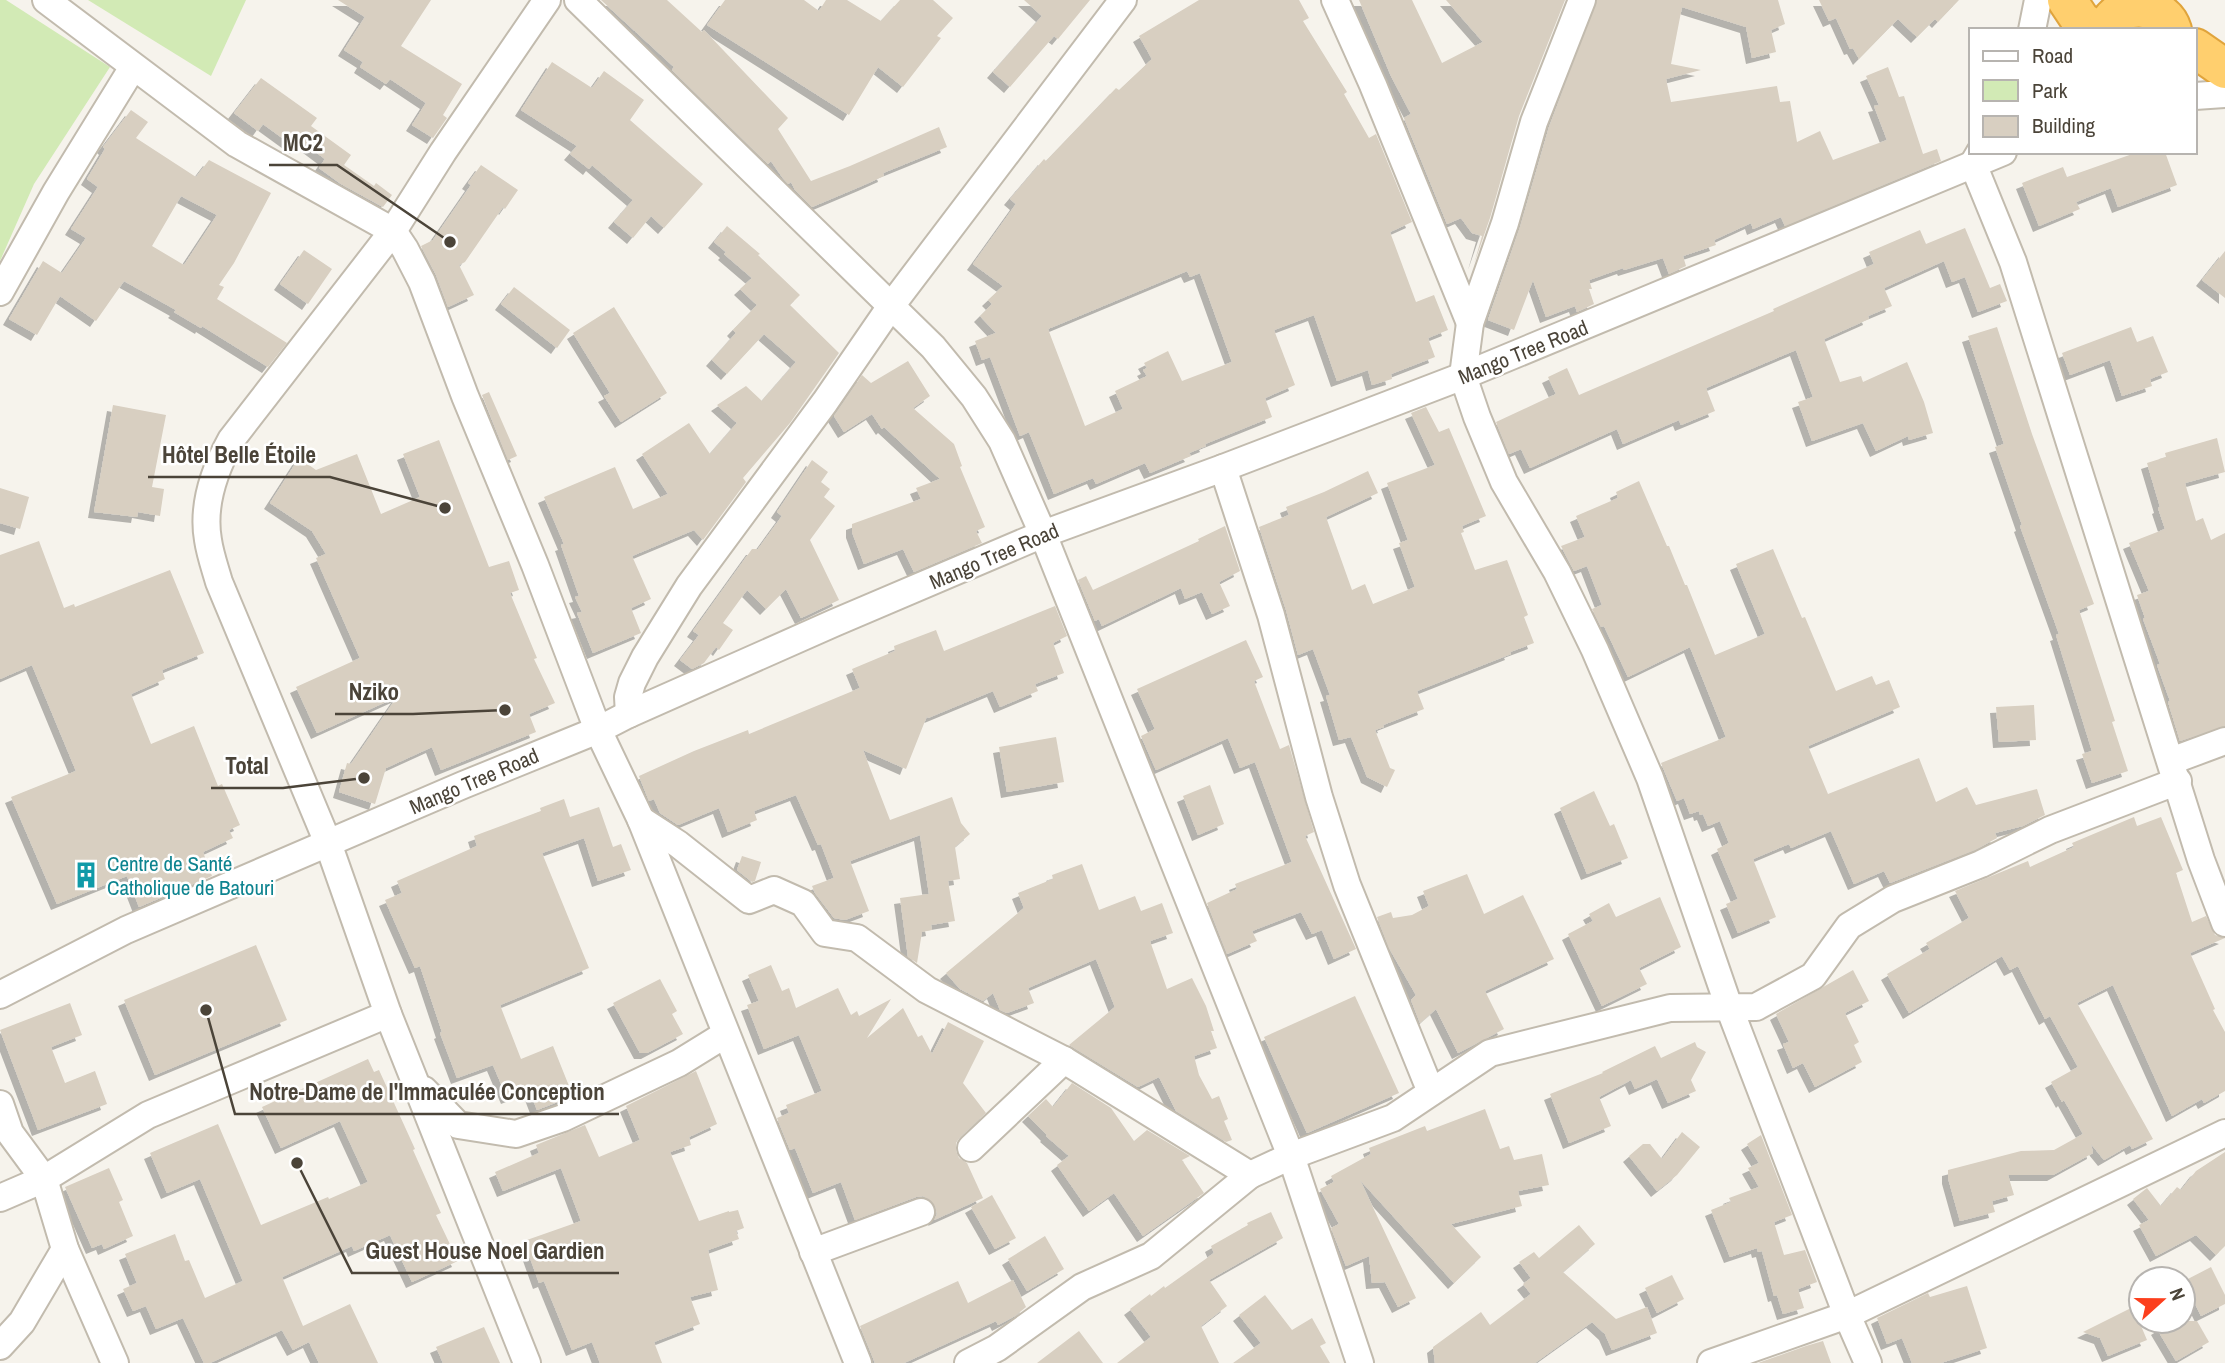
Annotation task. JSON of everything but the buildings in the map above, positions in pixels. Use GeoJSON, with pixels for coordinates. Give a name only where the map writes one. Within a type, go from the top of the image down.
{"type":"FeatureCollection","features":[{"type":"Feature","properties":{"kind":"highway"},"geometry":{"type":"LineString","coordinates":[[2067,0],[2081,20],[2092,28]]}},
{"type":"Feature","properties":{"kind":"highway"},"geometry":{"type":"LineString","coordinates":[[2115,13],[2138,4],[2157,9],[2165,15],[2171,28]]}},
{"type":"Feature","properties":{"kind":"highway"},"geometry":{"type":"LineString","coordinates":[[2197,49],[2225,69]]}},
{"type":"Feature","properties":{"kind":"highway"},"geometry":{"type":"LineString","coordinates":[[2197,84],[2225,80]]}},
{"type":"Feature","properties":{"kind":"street"},"geometry":{"type":"LineString","coordinates":[[46,0],[237,145],[393,232],[405,249],[422,282],[598,730],[641,820],[858,1363]]}},
{"type":"Feature","properties":{"kind":"street"},"geometry":{"type":"LineString","coordinates":[[527,1363],[388,1014],[328,843],[219,582],[207,538],[209,499],[219,462],[231,440],[393,232],[443,152],[547,0]]}},
{"type":"Feature","properties":{"kind":"street"},"geometry":{"type":"LineString","coordinates":[[578,0],[933,346],[984,411],[1002,441],[1043,534],[1291,1156],[1360,1363]]}},
{"type":"Feature","properties":{"kind":"street"},"geometry":{"type":"LineString","coordinates":[[629,714],[628,697],[632,683],[689,586],[825,402],[891,306],[1123,0]]}},
{"type":"Feature","properties":{"kind":"street"},"geometry":{"type":"LineString","coordinates":[[1335,0],[1373,85],[1470,323]]}},
{"type":"Feature","properties":{"kind":"street"},"geometry":{"type":"LineString","coordinates":[[1582,0],[1534,122],[1505,223],[1470,323],[1463,376],[1504,482],[1558,572],[1650,778],[1729,1007],[1847,1315],[1868,1363]]}},
{"type":"Feature","properties":{"kind":"street"},"geometry":{"type":"LineString","coordinates":[[2032,28],[2038,0]]}},
{"type":"Feature","properties":{"kind":"street"},"geometry":{"type":"LineString","coordinates":[[0,292],[56,192],[133,66]]}},
{"type":"Feature","properties":{"kind":"street"},"geometry":{"type":"LineString","coordinates":[[2197,96],[2225,94]]}},
{"type":"Feature","properties":{"kind":"street","name":"Mango Tree Road"},"geometry":{"type":"LineString","coordinates":[[0,995],[126,930],[598,730],[629,714],[1043,534],[1463,376],[1976,158],[1994,154]]}},
{"type":"Feature","properties":{"kind":"street"},"geometry":{"type":"LineString","coordinates":[[1976,158],[2013,262],[2201,860],[2225,923]]}},
{"type":"Feature","properties":{"kind":"street"},"geometry":{"type":"LineString","coordinates":[[1223,468],[1271,615],[1319,797],[1347,885],[1431,1092]]}},
{"type":"Feature","properties":{"kind":"street"},"geometry":{"type":"LineString","coordinates":[[968,1363],[997,1348],[1082,1287],[1151,1256],[1250,1175],[1291,1156],[1393,1118],[1490,1053],[1670,1008],[1756,1007],[1813,976],[1849,926],[1893,900],[1981,864],[2174,771],[2225,741]]}},
{"type":"Feature","properties":{"kind":"street"},"geometry":{"type":"LineString","coordinates":[[641,820],[678,844],[750,900],[774,890],[803,903],[825,933],[857,939],[927,990],[1064,1060],[1250,1175]]}},
{"type":"Feature","properties":{"kind":"street"},"geometry":{"type":"LineString","coordinates":[[0,1198],[44,1179],[148,1115],[388,1014]]}},
{"type":"Feature","properties":{"kind":"street"},"geometry":{"type":"LineString","coordinates":[[414,1079],[458,1125],[516,1134],[563,1118],[679,1063],[726,1034]]}},
{"type":"Feature","properties":{"kind":"street"},"geometry":{"type":"LineString","coordinates":[[971,1149],[1064,1060]]}},
{"type":"Feature","properties":{"kind":"street"},"geometry":{"type":"LineString","coordinates":[[0,1104],[10,1133],[44,1179],[65,1249],[114,1363]]}},
{"type":"Feature","properties":{"kind":"street"},"geometry":{"type":"LineString","coordinates":[[1712,1363],[1847,1315],[2225,1133]]}},
{"type":"Feature","properties":{"kind":"street"},"geometry":{"type":"LineString","coordinates":[[813,1252],[921,1212]]}},
{"type":"Feature","properties":{"kind":"street"},"geometry":{"type":"LineString","coordinates":[[0,1346],[22,1322],[65,1249]]}},
{"type":"Feature","properties":{"kind":"green space"},"geometry":{"type":"Polygon","coordinates":[[[0,0],[6,0],[110,67],[34,184],[0,261],[0,0]]]}},
{"type":"Feature","properties":{"kind":"green space"},"geometry":{"type":"Polygon","coordinates":[[[88,0],[246,0],[211,76],[88,0]]]}},
{"type":"Feature","properties":{"kind":"place","name":"MC2"},"geometry":{"type":"Point","coordinates":[450,242]}},
{"type":"Feature","properties":{"kind":"place","name":"Hôtel Belle Étoile"},"geometry":{"type":"Point","coordinates":[445,508]}},
{"type":"Feature","properties":{"kind":"place","name":"Nziko"},"geometry":{"type":"Point","coordinates":[505,710]}},
{"type":"Feature","properties":{"kind":"place","name":"Total"},"geometry":{"type":"Point","coordinates":[364,778]}},
{"type":"Feature","properties":{"kind":"place","name":"Centre de Santé Catholique de Batouri"},"geometry":{"type":"Point","coordinates":[86,875]}},
{"type":"Feature","properties":{"kind":"place","name":"Notre-Dame de l'Immaculée Conception"},"geometry":{"type":"Point","coordinates":[206,1010]}},
{"type":"Feature","properties":{"kind":"place","name":"Guest House Noel Gardien"},"geometry":{"type":"Point","coordinates":[297,1163]}}]}
